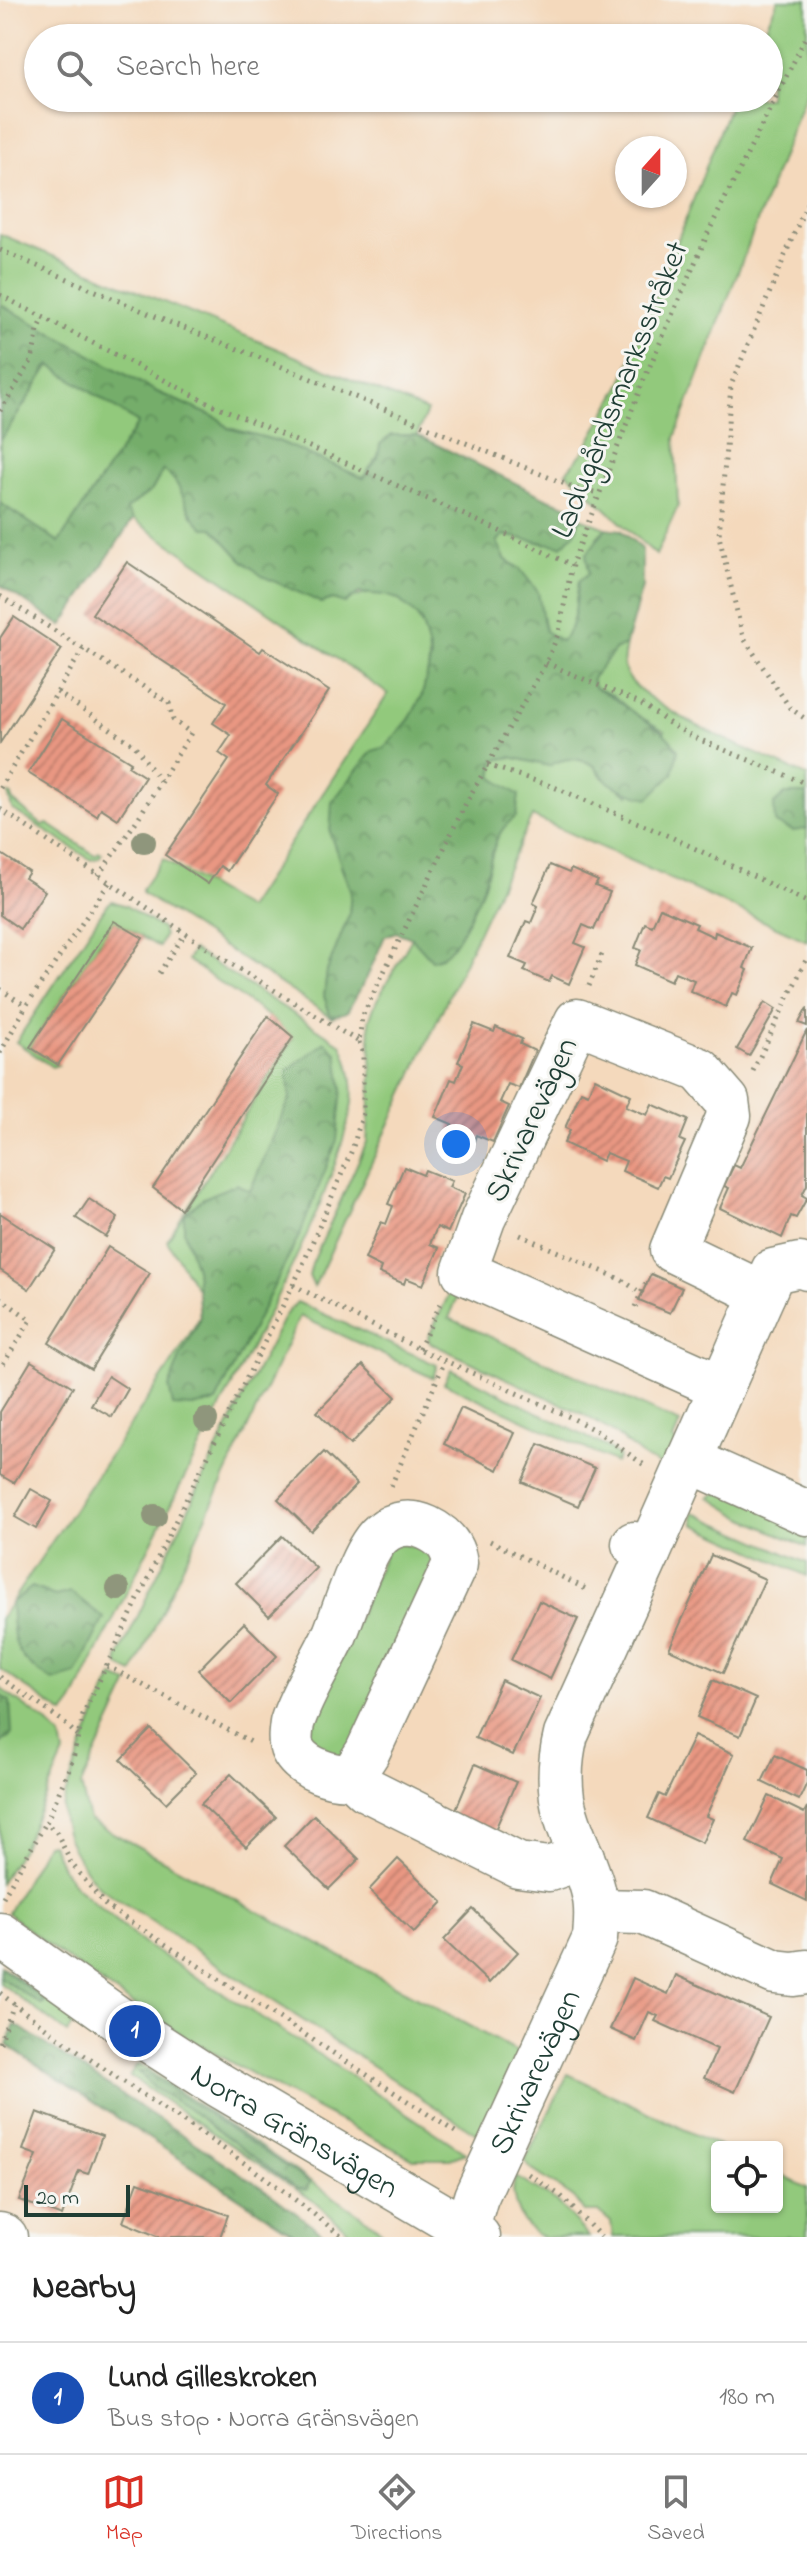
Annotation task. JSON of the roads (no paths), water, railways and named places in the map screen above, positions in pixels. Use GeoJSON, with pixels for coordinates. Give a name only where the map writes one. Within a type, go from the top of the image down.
{"type":"FeatureCollection","features":[{"type":"Feature","properties":{"kind":"street","name":"Skrivarevägen"},"geometry":{"type":"LineString","coordinates":[[721,1387],[464,1272],[483,1219],[577,1021],[700,1070],[727,1101],[729,1116],[672,1250],[763,1294]]}},
{"type":"Feature","properties":{"kind":"street","name":"Skrivarevägen"},"geometry":{"type":"LineString","coordinates":[[469,2235],[476,2197],[589,1957],[595,1938],[597,1911],[594,1892],[562,1799],[562,1753],[566,1735],[625,1609],[641,1549],[683,1473],[773,1271],[800,1265],[807,1268]]}},
{"type":"Feature","properties":{"kind":"street"},"geometry":{"type":"LineString","coordinates":[[683,1473],[807,1513]]}},
{"type":"Feature","properties":{"kind":"street"},"geometry":{"type":"LineString","coordinates":[[404,1523],[427,1528],[439,1534],[454,1552],[455,1564],[367,1753],[352,1776],[340,1778],[329,1775],[302,1760],[293,1750],[290,1736],[297,1708],[334,1635],[373,1542],[391,1527],[404,1523]]}},
{"type":"Feature","properties":{"kind":"street"},"geometry":{"type":"LineString","coordinates":[[352,1776],[366,1789],[518,1865],[549,1869],[582,1857]]}},
{"type":"Feature","properties":{"kind":"street"},"geometry":{"type":"LineString","coordinates":[[597,1911],[643,1912],[775,1972],[807,1972]]}},
{"type":"Feature","properties":{"kind":"street","name":"Norra Gränsvägen"},"geometry":{"type":"LineString","coordinates":[[0,1935],[135,2031],[219,2085],[469,2235]]}},
{"type":"Feature","properties":{"kind":"place","name":"Lund Gilleskroken"},"geometry":{"type":"Point","coordinates":[135,2031]}}]}
